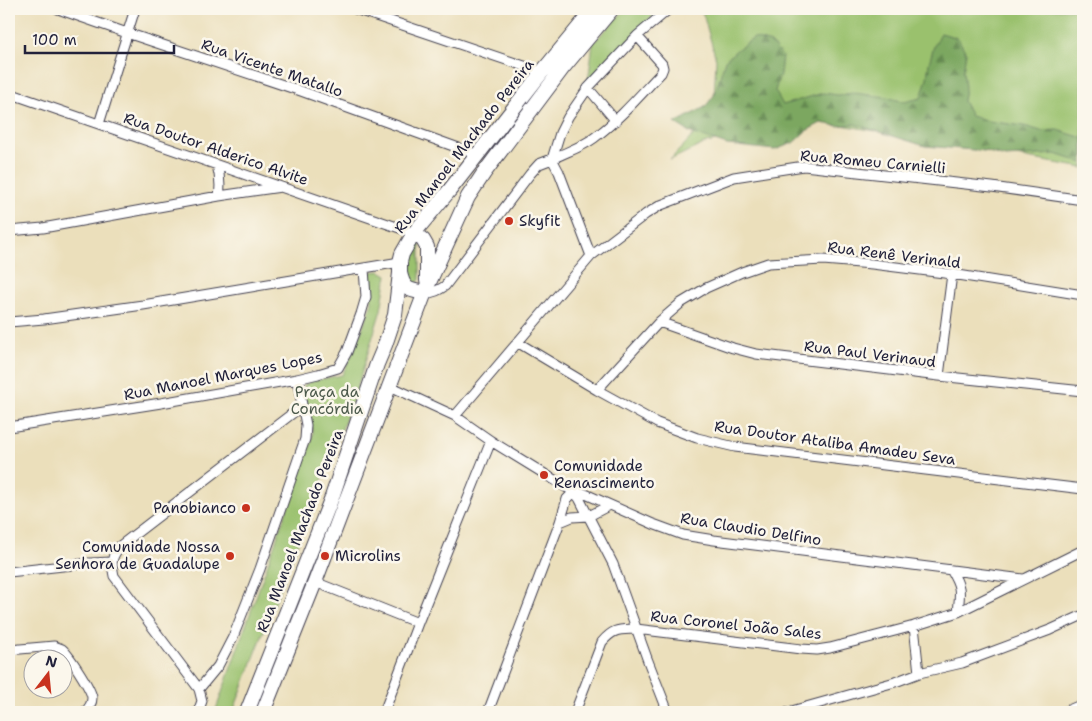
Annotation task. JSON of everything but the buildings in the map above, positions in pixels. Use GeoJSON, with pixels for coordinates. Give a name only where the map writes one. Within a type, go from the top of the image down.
{"type":"FeatureCollection","features":[{"type":"Feature","properties":{"kind":"main road","name":"Rua Manoel Machado Pereira"},"geometry":{"type":"LineString","coordinates":[[247,712],[332,497],[385,345],[395,315],[402,254],[414,233],[594,9]]}},
{"type":"Feature","properties":{"kind":"main road","name":"Rua Manoel Machado Pereira"},"geometry":{"type":"LineString","coordinates":[[263,712],[427,290],[468,197],[562,69],[612,9]]}},
{"type":"Feature","properties":{"kind":"main road"},"geometry":{"type":"LineString","coordinates":[[400,267],[403,284],[410,290],[427,290],[427,247],[423,240],[414,233]]}},
{"type":"Feature","properties":{"kind":"main road"},"geometry":{"type":"LineString","coordinates":[[377,364],[379,376],[390,386]]}},
{"type":"Feature","properties":{"kind":"street","name":"Rua Vicente Matallo"},"geometry":{"type":"LineString","coordinates":[[58,9],[301,91],[478,155]]}},
{"type":"Feature","properties":{"kind":"street"},"geometry":{"type":"LineString","coordinates":[[99,124],[135,9]]}},
{"type":"Feature","properties":{"kind":"street"},"geometry":{"type":"LineString","coordinates":[[355,9],[542,72]]}},
{"type":"Feature","properties":{"kind":"street"},"geometry":{"type":"LineString","coordinates":[[590,256],[559,172],[552,159],[560,133],[568,117],[588,88],[637,36],[669,9]]}},
{"type":"Feature","properties":{"kind":"street"},"geometry":{"type":"LineString","coordinates":[[427,290],[432,293],[445,286],[539,164],[588,142],[616,121],[661,72],[662,64],[637,36]]}},
{"type":"Feature","properties":{"kind":"street"},"geometry":{"type":"LineString","coordinates":[[588,88],[616,121]]}},
{"type":"Feature","properties":{"kind":"street","name":"Rua Doutor Alderico Alvite"},"geometry":{"type":"LineString","coordinates":[[9,93],[414,233]]}},
{"type":"Feature","properties":{"kind":"street"},"geometry":{"type":"LineString","coordinates":[[217,165],[221,186],[219,196]]}},
{"type":"Feature","properties":{"kind":"street","name":"Rua Romeu Carnielli"},"geometry":{"type":"LineString","coordinates":[[455,416],[590,256],[646,214],[660,206],[734,178],[804,166],[992,187],[1083,200]]}},
{"type":"Feature","properties":{"kind":"street"},"geometry":{"type":"LineString","coordinates":[[9,230],[43,228],[219,196],[284,187]]}},
{"type":"Feature","properties":{"kind":"street","name":"Rua Renê Verinald"},"geometry":{"type":"LineString","coordinates":[[597,390],[659,322],[681,303],[706,288],[768,263],[823,260],[872,264],[952,274],[1083,295]]}},
{"type":"Feature","properties":{"kind":"street"},"geometry":{"type":"LineString","coordinates":[[9,322],[143,305],[364,269],[378,265],[400,267]]}},
{"type":"Feature","properties":{"kind":"street","name":"Rua Manoel Marques Lopes"},"geometry":{"type":"LineString","coordinates":[[9,427],[297,379],[338,368],[344,360],[366,298],[364,269]]}},
{"type":"Feature","properties":{"kind":"street"},"geometry":{"type":"LineString","coordinates":[[939,376],[952,274]]}},
{"type":"Feature","properties":{"kind":"street","name":"Rua Paul Verinaud"},"geometry":{"type":"LineString","coordinates":[[659,322],[733,348],[756,354],[1083,392]]}},
{"type":"Feature","properties":{"kind":"street","name":"Rua Doutor Ataliba Amadeu Seva"},"geometry":{"type":"LineString","coordinates":[[518,342],[597,390],[658,423],[697,438],[735,447],[1083,489]]}},
{"type":"Feature","properties":{"kind":"street","name":"Rua Manoel Machado Pereira"},"geometry":{"type":"LineString","coordinates":[[199,689],[218,666],[233,637],[260,569],[305,439],[306,425],[297,379]]}},
{"type":"Feature","properties":{"kind":"street","name":"Rua Claudio Delfino"},"geometry":{"type":"LineString","coordinates":[[390,386],[455,416],[574,492],[581,492],[653,524],[683,534],[699,538],[1023,579]]}},
{"type":"Feature","properties":{"kind":"street"},"geometry":{"type":"LineString","coordinates":[[198,712],[202,701],[199,689],[114,576],[112,562],[114,553],[302,406]]}},
{"type":"Feature","properties":{"kind":"street"},"geometry":{"type":"LineString","coordinates":[[384,712],[492,441]]}},
{"type":"Feature","properties":{"kind":"street"},"geometry":{"type":"LineString","coordinates":[[488,712],[567,499],[574,492],[579,498],[613,564],[668,712]]}},
{"type":"Feature","properties":{"kind":"street"},"geometry":{"type":"LineString","coordinates":[[560,522],[572,517],[588,516],[610,505]]}},
{"type":"Feature","properties":{"kind":"street","name":"Rua Coronel João Sales"},"geometry":{"type":"LineString","coordinates":[[575,712],[602,642],[609,634],[616,630],[636,629],[817,650],[830,648],[914,626],[958,612],[1083,550]]}},
{"type":"Feature","properties":{"kind":"street"},"geometry":{"type":"LineString","coordinates":[[9,572],[112,562]]}},
{"type":"Feature","properties":{"kind":"street"},"geometry":{"type":"LineString","coordinates":[[951,570],[958,582],[960,592],[958,612]]}},
{"type":"Feature","properties":{"kind":"street"},"geometry":{"type":"LineString","coordinates":[[315,582],[418,623]]}},
{"type":"Feature","properties":{"kind":"street"},"geometry":{"type":"LineString","coordinates":[[788,712],[895,682],[919,673],[962,663],[1050,630],[1083,615]]}},
{"type":"Feature","properties":{"kind":"street"},"geometry":{"type":"LineString","coordinates":[[914,626],[919,673]]}},
{"type":"Feature","properties":{"kind":"street"},"geometry":{"type":"LineString","coordinates":[[9,650],[54,646],[62,649],[91,692],[91,705],[85,712]]}},
{"type":"Feature","properties":{"kind":"street"},"geometry":{"type":"LineString","coordinates":[[1064,712],[1083,704]]}},
{"type":"Feature","properties":{"kind":"green space"},"geometry":{"type":"Polygon","coordinates":[[[626,9],[660,9],[588,82],[593,43],[626,9]]]}},
{"type":"Feature","properties":{"kind":"green space"},"geometry":{"type":"Polygon","coordinates":[[[690,9],[1083,9],[1083,168],[825,122],[759,132],[706,143],[670,160],[699,129],[714,98],[716,59],[703,14],[690,9]]]}},
{"type":"Feature","properties":{"kind":"green space"},"geometry":{"type":"Polygon","coordinates":[[[941,33],[958,38],[966,53],[963,71],[965,87],[963,101],[971,116],[1041,131],[1057,130],[1083,138],[1083,163],[1056,154],[1005,157],[985,151],[925,146],[854,124],[838,126],[821,123],[806,131],[793,143],[775,150],[727,145],[691,133],[675,123],[705,107],[715,94],[725,60],[754,38],[771,43],[782,56],[780,74],[775,91],[783,105],[823,93],[838,95],[854,93],[887,97],[904,102],[921,98],[934,46],[941,33]]]}},
{"type":"Feature","properties":{"kind":"green space"},"geometry":{"type":"Polygon","coordinates":[[[413,240],[420,242],[420,280],[417,283],[412,283],[408,280],[406,274],[407,252],[413,240]]]}},
{"type":"Feature","properties":{"kind":"green space","name":"Praça da Concórdia"},"geometry":{"type":"Polygon","coordinates":[[[380,271],[387,275],[381,310],[355,395],[233,712],[215,712],[311,442],[313,432],[307,414],[304,385],[312,381],[342,375],[355,348],[372,303],[369,272],[380,271]]]}},
{"type":"Feature","properties":{"kind":"place","name":"Skyfit"},"geometry":{"type":"Point","coordinates":[509,221]}},
{"type":"Feature","properties":{"kind":"place","name":"Comunidade Renascimento"},"geometry":{"type":"Point","coordinates":[544,475]}},
{"type":"Feature","properties":{"kind":"place","name":"Panobianco"},"geometry":{"type":"Point","coordinates":[246,508]}},
{"type":"Feature","properties":{"kind":"place","name":"Comunidade Nossa Senhora de Guadalupe"},"geometry":{"type":"Point","coordinates":[230,556]}},
{"type":"Feature","properties":{"kind":"place","name":"Microlins"},"geometry":{"type":"Point","coordinates":[325,556]}}]}
